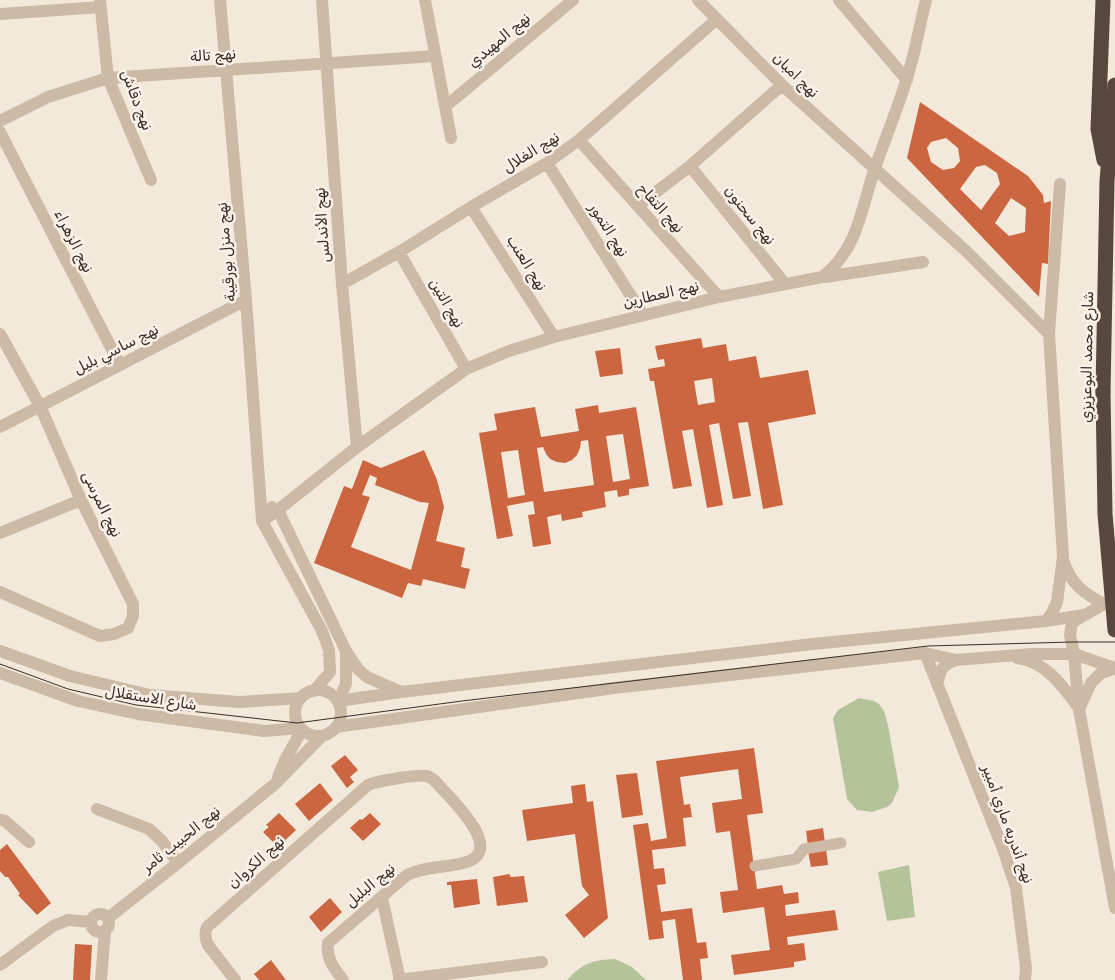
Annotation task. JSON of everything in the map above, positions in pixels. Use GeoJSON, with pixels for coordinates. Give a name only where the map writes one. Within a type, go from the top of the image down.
{"type":"FeatureCollection","features":[{"type":"Feature","properties":{"kind":"highway"},"geometry":{"type":"LineString","coordinates":[[1103,0],[1098,129],[1108,181]]}},
{"type":"Feature","properties":{"kind":"highway","name":"شارع محمد البوعزيزي"},"geometry":{"type":"LineString","coordinates":[[1115,85],[1108,181],[1103,392],[1104,514],[1115,630]]}},
{"type":"Feature","properties":{"kind":"street","name":"نهج منزل بورقيبة"},"geometry":{"type":"LineString","coordinates":[[220,0],[246,300],[262,521]]}},
{"type":"Feature","properties":{"kind":"street","name":"نهج الأندلس"},"geometry":{"type":"LineString","coordinates":[[322,0],[342,284],[357,447]]}},
{"type":"Feature","properties":{"kind":"street"},"geometry":{"type":"LineString","coordinates":[[425,0],[451,138]]}},
{"type":"Feature","properties":{"kind":"street","name":"نهج المهيدي"},"geometry":{"type":"LineString","coordinates":[[446,106],[573,0]]}},
{"type":"Feature","properties":{"kind":"street","name":"نهج امبان"},"geometry":{"type":"LineString","coordinates":[[698,0],[782,85],[966,251],[1049,334]]}},
{"type":"Feature","properties":{"kind":"street"},"geometry":{"type":"LineString","coordinates":[[839,0],[907,80]]}},
{"type":"Feature","properties":{"kind":"street"},"geometry":{"type":"LineString","coordinates":[[822,277],[834,268],[844,256],[855,234],[874,170],[907,80],[926,0]]}},
{"type":"Feature","properties":{"kind":"street"},"geometry":{"type":"LineString","coordinates":[[0,14],[100,4]]}},
{"type":"Feature","properties":{"kind":"street","name":"نهج دقاش"},"geometry":{"type":"LineString","coordinates":[[100,4],[108,78],[151,180]]}},
{"type":"Feature","properties":{"kind":"street","name":"نهج الغلال"},"geometry":{"type":"LineString","coordinates":[[342,284],[547,163],[579,140],[717,19]]}},
{"type":"Feature","properties":{"kind":"street","name":"نهج تالة"},"geometry":{"type":"LineString","coordinates":[[0,121],[48,97],[108,78],[435,56]]}},
{"type":"Feature","properties":{"kind":"street"},"geometry":{"type":"LineString","coordinates":[[638,206],[690,166],[782,85]]}},
{"type":"Feature","properties":{"kind":"street","name":"نهج الزهراء"},"geometry":{"type":"LineString","coordinates":[[0,132],[120,365]]}},
{"type":"Feature","properties":{"kind":"street","name":"نهج التفاح"},"geometry":{"type":"LineString","coordinates":[[579,140],[719,298]]}},
{"type":"Feature","properties":{"kind":"street","name":"نهج التمور"},"geometry":{"type":"LineString","coordinates":[[547,163],[643,315]]}},
{"type":"Feature","properties":{"kind":"street","name":"نهج سحنون"},"geometry":{"type":"LineString","coordinates":[[690,166],[785,284]]}},
{"type":"Feature","properties":{"kind":"street"},"geometry":{"type":"LineString","coordinates":[[1046,621],[1057,602],[1063,557],[1049,334],[1060,184]]}},
{"type":"Feature","properties":{"kind":"street","name":"نهج العنب"},"geometry":{"type":"LineString","coordinates":[[471,207],[554,337]]}},
{"type":"Feature","properties":{"kind":"street","name":"نهج التين"},"geometry":{"type":"LineString","coordinates":[[399,252],[466,369]]}},
{"type":"Feature","properties":{"kind":"street","name":"نهج العطارين"},"geometry":{"type":"LineString","coordinates":[[262,521],[357,447],[466,369],[509,351],[554,337],[719,298],[822,277],[924,262]]}},
{"type":"Feature","properties":{"kind":"street","name":"نهج ساسي بليل"},"geometry":{"type":"LineString","coordinates":[[0,427],[246,300]]}},
{"type":"Feature","properties":{"kind":"street","name":"نهج المرسى"},"geometry":{"type":"LineString","coordinates":[[0,334],[40,406],[81,500],[133,604],[133,616],[128,628],[114,634],[100,636],[0,592]]}},
{"type":"Feature","properties":{"kind":"street"},"geometry":{"type":"LineString","coordinates":[[0,533],[81,500]]}},
{"type":"Feature","properties":{"kind":"street"},"geometry":{"type":"LineString","coordinates":[[262,501],[278,510],[346,651],[358,669],[367,677],[401,692]]}},
{"type":"Feature","properties":{"kind":"street"},"geometry":{"type":"LineString","coordinates":[[262,521],[322,631],[329,650],[330,672],[314,691],[301,698],[296,710],[296,716],[302,729],[312,735],[322,736],[336,728],[614,688],[925,653],[956,660]]}},
{"type":"Feature","properties":{"kind":"street"},"geometry":{"type":"LineString","coordinates":[[1063,557],[1069,575],[1076,585],[1086,595],[1109,604]]}},
{"type":"Feature","properties":{"kind":"street"},"geometry":{"type":"LineString","coordinates":[[1109,604],[1084,615],[1072,623],[1070,635],[1074,654],[1079,709],[1115,908]]}},
{"type":"Feature","properties":{"kind":"street"},"geometry":{"type":"LineString","coordinates":[[338,701],[813,644],[1046,621],[1084,615]]}},
{"type":"Feature","properties":{"kind":"street","name":"شارع الاستقلال"},"geometry":{"type":"LineString","coordinates":[[0,651],[70,676],[150,695],[239,702],[301,698]]}},
{"type":"Feature","properties":{"kind":"street"},"geometry":{"type":"LineString","coordinates":[[336,728],[341,716],[338,701],[346,684],[346,651]]}},
{"type":"Feature","properties":{"kind":"street","name":"نهج أندريه ماري أمبير"},"geometry":{"type":"LineString","coordinates":[[925,653],[1003,849],[1016,888],[1025,959],[1025,980]]}},
{"type":"Feature","properties":{"kind":"street"},"geometry":{"type":"LineString","coordinates":[[937,684],[941,670],[946,663],[956,660],[1002,656],[1074,654],[1114,669]]}},
{"type":"Feature","properties":{"kind":"street"},"geometry":{"type":"LineString","coordinates":[[1002,656],[1023,659],[1037,664],[1061,684],[1079,709]]}},
{"type":"Feature","properties":{"kind":"street"},"geometry":{"type":"LineString","coordinates":[[1079,709],[1091,683],[1101,672],[1114,669]]}},
{"type":"Feature","properties":{"kind":"street","name":"شارع الاستقلال"},"geometry":{"type":"LineString","coordinates":[[0,673],[78,702],[138,714],[264,731],[302,729]]}},
{"type":"Feature","properties":{"kind":"street"},"geometry":{"type":"LineString","coordinates":[[314,691],[328,692],[338,701]]}},
{"type":"Feature","properties":{"kind":"street","name":"نهج الحبيب ثامر"},"geometry":{"type":"LineString","coordinates":[[275,784],[285,760],[302,729]]}},
{"type":"Feature","properties":{"kind":"street","name":"نهج الحبيب ثامر"},"geometry":{"type":"LineString","coordinates":[[106,924],[275,784],[322,736]]}},
{"type":"Feature","properties":{"kind":"street","name":"نهج البلبل"},"geometry":{"type":"LineString","coordinates":[[343,980],[329,960],[328,943],[407,875],[416,870],[464,863],[478,856],[480,850],[481,842],[478,833],[468,818],[434,780],[427,776],[419,776],[376,782]]}},
{"type":"Feature","properties":{"kind":"street","name":"نهج الكروان"},"geometry":{"type":"LineString","coordinates":[[235,980],[208,945],[205,939],[207,927],[359,792],[376,782]]}},
{"type":"Feature","properties":{"kind":"street"},"geometry":{"type":"LineString","coordinates":[[97,809],[149,829],[162,841],[178,863]]}},
{"type":"Feature","properties":{"kind":"street"},"geometry":{"type":"LineString","coordinates":[[0,820],[5,821],[29,842]]}},
{"type":"Feature","properties":{"kind":"street"},"geometry":{"type":"LineString","coordinates":[[755,866],[796,860],[804,849],[841,843]]}},
{"type":"Feature","properties":{"kind":"street"},"geometry":{"type":"LineString","coordinates":[[382,898],[400,980],[542,962]]}},
{"type":"Feature","properties":{"kind":"street"},"geometry":{"type":"LineString","coordinates":[[0,965],[53,926],[68,920],[91,922],[97,914],[103,914],[106,924],[102,980]]}},
{"type":"Feature","properties":{"kind":"green space"},"geometry":{"type":"Polygon","coordinates":[[[859,698],[874,701],[884,711],[899,787],[892,803],[887,807],[872,812],[857,810],[847,799],[833,718],[838,710],[859,698]]]}},
{"type":"Feature","properties":{"kind":"green space"},"geometry":{"type":"Polygon","coordinates":[[[909,865],[915,917],[887,921],[878,872],[909,865]]]}},
{"type":"Feature","properties":{"kind":"green space"},"geometry":{"type":"Polygon","coordinates":[[[615,959],[632,967],[646,980],[567,980],[583,966],[600,960],[615,959]]]}},
{"type":"Feature","properties":{"kind":"building"},"geometry":{"type":"Polygon","coordinates":[[[920,102],[1028,176],[1043,195],[1044,203],[1051,201],[1048,264],[1042,263],[1039,297],[907,158],[920,102]],[[946,138],[931,142],[927,148],[931,162],[943,170],[954,168],[960,161],[958,148],[946,138]],[[985,165],[976,167],[960,189],[981,210],[1000,184],[997,173],[985,165]],[[1011,198],[995,223],[1009,236],[1025,232],[1026,208],[1011,198]]]}},
{"type":"Feature","properties":{"kind":"building"},"geometry":{"type":"Polygon","coordinates":[[[701,338],[703,348],[726,344],[729,361],[756,356],[760,378],[808,370],[816,414],[768,423],[783,505],[763,509],[748,422],[738,423],[751,496],[733,499],[719,423],[709,425],[723,505],[707,508],[693,429],[682,431],[692,486],[673,489],[654,381],[650,381],[648,369],[665,366],[664,359],[658,360],[655,346],[701,338]],[[712,378],[694,381],[698,405],[715,402],[712,378]]]}},
{"type":"Feature","properties":{"kind":"building"},"geometry":{"type":"Polygon","coordinates":[[[620,348],[623,374],[600,377],[595,351],[620,348]]]}},
{"type":"Feature","properties":{"kind":"building"},"geometry":{"type":"Polygon","coordinates":[[[598,405],[599,413],[636,407],[649,486],[629,489],[629,495],[618,497],[617,490],[604,492],[606,507],[582,512],[583,517],[562,521],[561,514],[547,517],[551,544],[533,547],[528,515],[535,514],[533,501],[507,506],[513,536],[497,539],[479,433],[497,430],[494,414],[535,407],[541,437],[579,431],[575,409],[598,405]],[[623,434],[606,436],[613,482],[630,479],[623,434]],[[588,440],[581,441],[577,455],[565,463],[550,459],[543,447],[537,448],[544,492],[594,485],[588,440]],[[518,450],[501,452],[508,498],[525,495],[518,450]]]}},
{"type":"Feature","properties":{"kind":"building"},"geometry":{"type":"Polygon","coordinates":[[[424,450],[437,480],[444,507],[436,541],[465,548],[461,567],[470,569],[465,589],[423,579],[421,586],[408,583],[402,598],[314,563],[344,486],[352,489],[363,460],[381,468],[424,450]],[[370,475],[362,495],[370,497],[351,547],[411,570],[429,503],[420,502],[375,485],[377,478],[370,475]]]}},
{"type":"Feature","properties":{"kind":"building"},"geometry":{"type":"Polygon","coordinates":[[[754,748],[763,813],[747,815],[757,889],[782,885],[784,894],[798,892],[799,903],[785,905],[786,916],[835,910],[838,930],[787,937],[788,945],[804,943],[806,960],[794,962],[794,967],[734,975],[731,955],[770,950],[764,907],[723,913],[720,892],[738,890],[730,831],[716,833],[712,803],[742,799],[738,769],[680,777],[684,805],[690,804],[692,817],[683,818],[686,846],[652,850],[654,869],[664,868],[666,884],[657,885],[661,912],[692,908],[697,943],[706,942],[708,958],[700,959],[702,980],[683,980],[675,919],[662,921],[664,938],[649,940],[633,825],[648,823],[651,841],[667,838],[656,761],[754,748]]]}},
{"type":"Feature","properties":{"kind":"building"},"geometry":{"type":"Polygon","coordinates":[[[345,755],[358,770],[350,777],[354,782],[347,788],[331,766],[345,755]]]}},
{"type":"Feature","properties":{"kind":"building"},"geometry":{"type":"Polygon","coordinates":[[[637,773],[643,815],[622,818],[616,775],[637,773]]]}},
{"type":"Feature","properties":{"kind":"building"},"geometry":{"type":"Polygon","coordinates":[[[320,783],[333,800],[309,821],[295,804],[320,783]]]}},
{"type":"Feature","properties":{"kind":"building"},"geometry":{"type":"Polygon","coordinates":[[[585,784],[587,802],[593,801],[608,918],[584,938],[565,915],[589,895],[582,886],[575,834],[527,841],[522,810],[573,803],[571,786],[585,784]]]}},
{"type":"Feature","properties":{"kind":"building"},"geometry":{"type":"Polygon","coordinates":[[[279,813],[296,830],[278,847],[263,832],[269,827],[266,825],[279,813]]]}},
{"type":"Feature","properties":{"kind":"building"},"geometry":{"type":"Polygon","coordinates":[[[370,813],[381,824],[363,841],[350,828],[370,813]]]}},
{"type":"Feature","properties":{"kind":"building"},"geometry":{"type":"Polygon","coordinates":[[[823,828],[825,843],[808,846],[806,831],[823,828]]]}},
{"type":"Feature","properties":{"kind":"building"},"geometry":{"type":"Polygon","coordinates":[[[7,844],[51,903],[37,915],[18,895],[20,894],[8,877],[5,877],[0,871],[0,850],[7,844]]]}},
{"type":"Feature","properties":{"kind":"building"},"geometry":{"type":"Polygon","coordinates":[[[826,848],[828,865],[811,867],[808,851],[826,848]]]}},
{"type":"Feature","properties":{"kind":"building"},"geometry":{"type":"Polygon","coordinates":[[[509,874],[511,877],[524,876],[528,902],[497,906],[493,877],[509,874]]]}},
{"type":"Feature","properties":{"kind":"building"},"geometry":{"type":"Polygon","coordinates":[[[477,879],[480,904],[454,908],[451,885],[447,885],[447,882],[477,879]]]}},
{"type":"Feature","properties":{"kind":"building"},"geometry":{"type":"Polygon","coordinates":[[[330,898],[342,912],[321,932],[309,917],[330,898]]]}},
{"type":"Feature","properties":{"kind":"building"},"geometry":{"type":"Polygon","coordinates":[[[75,944],[92,945],[90,980],[73,980],[75,944]]]}},
{"type":"Feature","properties":{"kind":"building"},"geometry":{"type":"Polygon","coordinates":[[[271,960],[286,980],[259,980],[254,974],[271,960]]]}},
{"type":"Feature","properties":{"kind":"tram line"},"geometry":{"type":"LineString","coordinates":[[0,664],[68,689],[136,705],[297,723],[462,701],[928,646],[1115,642]]}}]}
